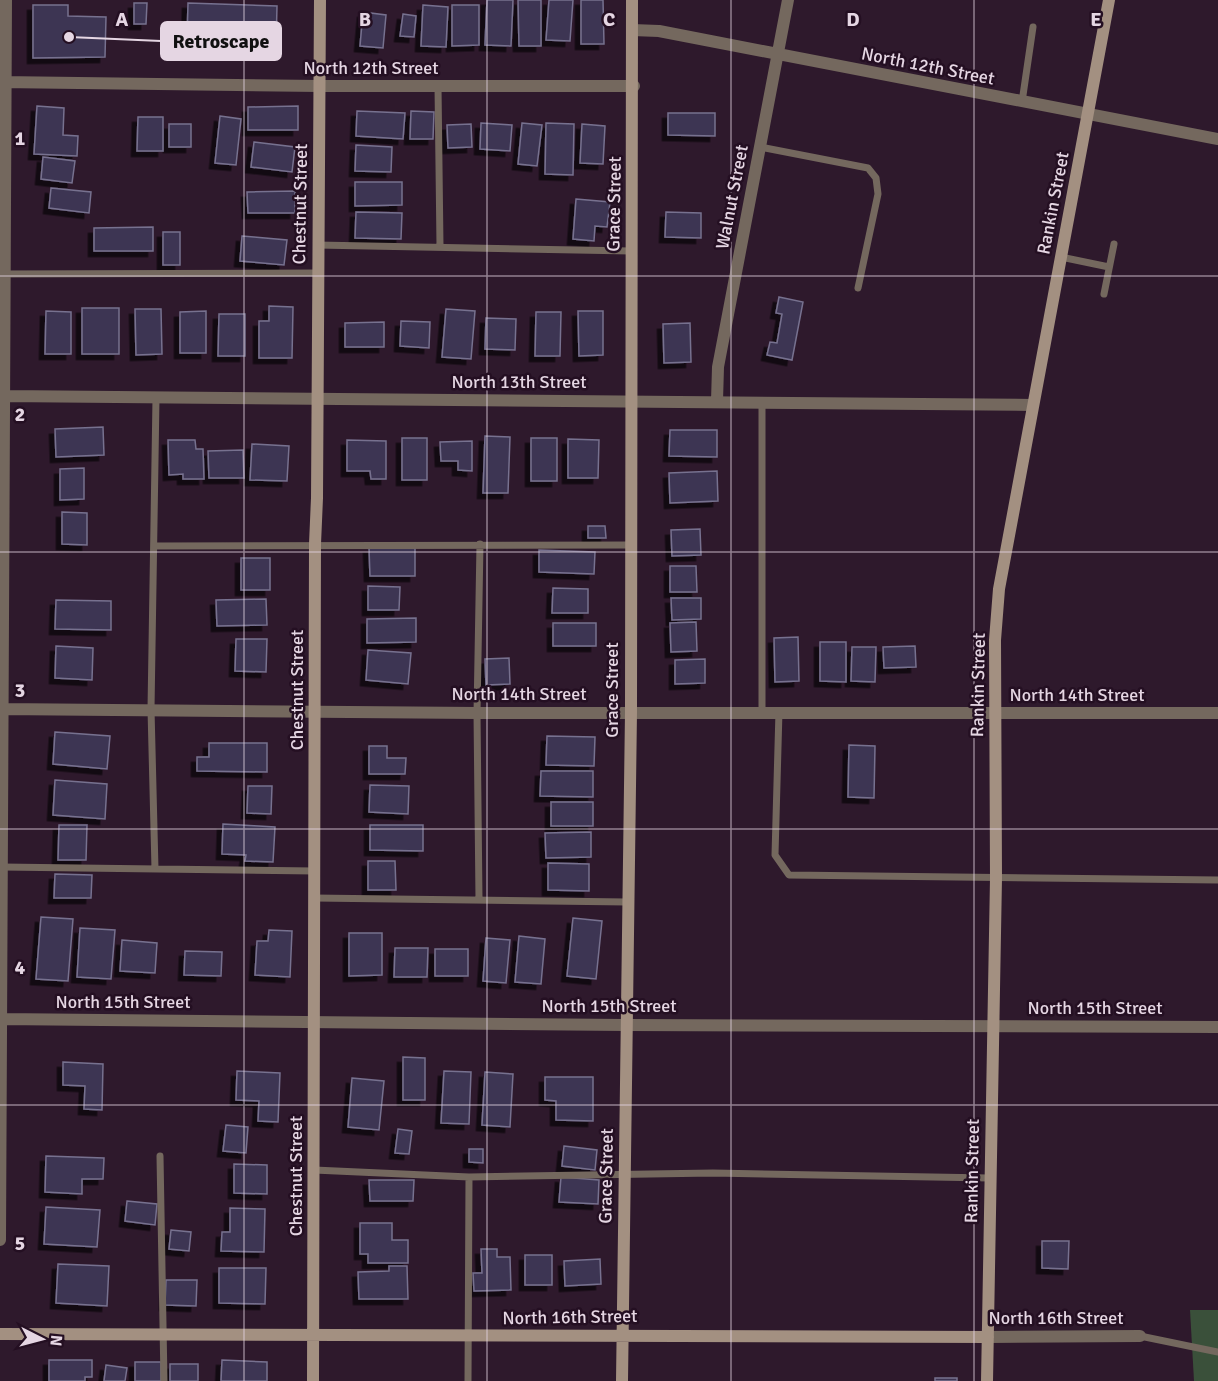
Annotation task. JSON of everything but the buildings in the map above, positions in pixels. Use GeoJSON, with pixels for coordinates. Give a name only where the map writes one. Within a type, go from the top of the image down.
{"type":"FeatureCollection","features":[{"type":"Feature","properties":{"kind":"street"},"geometry":{"type":"LineString","coordinates":[[0,1240],[4,396],[3,82],[6,0]]}},
{"type":"Feature","properties":{"kind":"street","name":"Chestnut Street"},"geometry":{"type":"LineString","coordinates":[[314,1381],[315,544],[320,0]]}},
{"type":"Feature","properties":{"kind":"street","name":"Grace Street"},"geometry":{"type":"LineString","coordinates":[[622,1381],[631,712],[631,251],[634,86],[632,0]]}},
{"type":"Feature","properties":{"kind":"street","name":"Walnut Street"},"geometry":{"type":"LineString","coordinates":[[717,401],[718,367],[788,0]]}},
{"type":"Feature","properties":{"kind":"street","name":"Rankin Street"},"geometry":{"type":"LineString","coordinates":[[987,1381],[996,878],[994,713],[999,589],[1109,0]]}},
{"type":"Feature","properties":{"kind":"street","name":"North 12th Street"},"geometry":{"type":"LineString","coordinates":[[632,30],[659,31],[1218,139]]}},
{"type":"Feature","properties":{"kind":"street","name":"North 12th Street"},"geometry":{"type":"LineString","coordinates":[[3,82],[320,86],[634,86]]}},
{"type":"Feature","properties":{"kind":"street","name":"North 13th Street"},"geometry":{"type":"LineString","coordinates":[[4,396],[1033,405]]}},
{"type":"Feature","properties":{"kind":"street","name":"North 14th Street"},"geometry":{"type":"LineString","coordinates":[[1,709],[477,713],[762,711],[1218,713]]}},
{"type":"Feature","properties":{"kind":"street","name":"North 15th Street"},"geometry":{"type":"LineString","coordinates":[[1,1019],[625,1025],[1218,1027]]}},
{"type":"Feature","properties":{"kind":"street","name":"North 16th Street"},"geometry":{"type":"LineString","coordinates":[[0,1334],[1140,1336]]}},
{"type":"Feature","properties":{"kind":"lane"},"geometry":{"type":"LineString","coordinates":[[1022,102],[1033,27]]}},
{"type":"Feature","properties":{"kind":"lane"},"geometry":{"type":"LineString","coordinates":[[438,86],[440,246]]}},
{"type":"Feature","properties":{"kind":"lane"},"geometry":{"type":"LineString","coordinates":[[760,147],[868,168],[876,177],[878,194],[858,288]]}},
{"type":"Feature","properties":{"kind":"lane"},"geometry":{"type":"LineString","coordinates":[[1104,294],[1114,244]]}},
{"type":"Feature","properties":{"kind":"lane"},"geometry":{"type":"LineString","coordinates":[[317,245],[631,251]]}},
{"type":"Feature","properties":{"kind":"lane"},"geometry":{"type":"LineString","coordinates":[[1061,257],[1109,267]]}},
{"type":"Feature","properties":{"kind":"lane"},"geometry":{"type":"LineString","coordinates":[[3,273],[317,273]]}},
{"type":"Feature","properties":{"kind":"lane"},"geometry":{"type":"LineString","coordinates":[[155,868],[151,709],[156,398]]}},
{"type":"Feature","properties":{"kind":"lane"},"geometry":{"type":"LineString","coordinates":[[762,401],[762,711]]}},
{"type":"Feature","properties":{"kind":"lane"},"geometry":{"type":"LineString","coordinates":[[479,899],[477,713],[480,544]]}},
{"type":"Feature","properties":{"kind":"lane"},"geometry":{"type":"LineString","coordinates":[[154,546],[631,545]]}},
{"type":"Feature","properties":{"kind":"lane"},"geometry":{"type":"LineString","coordinates":[[779,711],[775,855],[789,875],[1218,879]]}},
{"type":"Feature","properties":{"kind":"lane"},"geometry":{"type":"LineString","coordinates":[[2,867],[315,871]]}},
{"type":"Feature","properties":{"kind":"lane"},"geometry":{"type":"LineString","coordinates":[[314,898],[627,902]]}},
{"type":"Feature","properties":{"kind":"lane"},"geometry":{"type":"LineString","coordinates":[[160,1156],[164,1381]]}},
{"type":"Feature","properties":{"kind":"lane"},"geometry":{"type":"LineString","coordinates":[[314,1170],[469,1177],[713,1173],[989,1178]]}},
{"type":"Feature","properties":{"kind":"lane"},"geometry":{"type":"LineString","coordinates":[[468,1381],[469,1177]]}},
{"type":"Feature","properties":{"kind":"lane"},"geometry":{"type":"LineString","coordinates":[[1140,1336],[1218,1352]]}},
{"type":"Feature","properties":{"kind":"green space"},"geometry":{"type":"Polygon","coordinates":[[[1190,1310],[1218,1310],[1218,1381],[1194,1381],[1190,1310]]]}},
{"type":"Feature","properties":{"kind":"place","name":"Retroscape"},"geometry":{"type":"Point","coordinates":[69,37]}}]}
